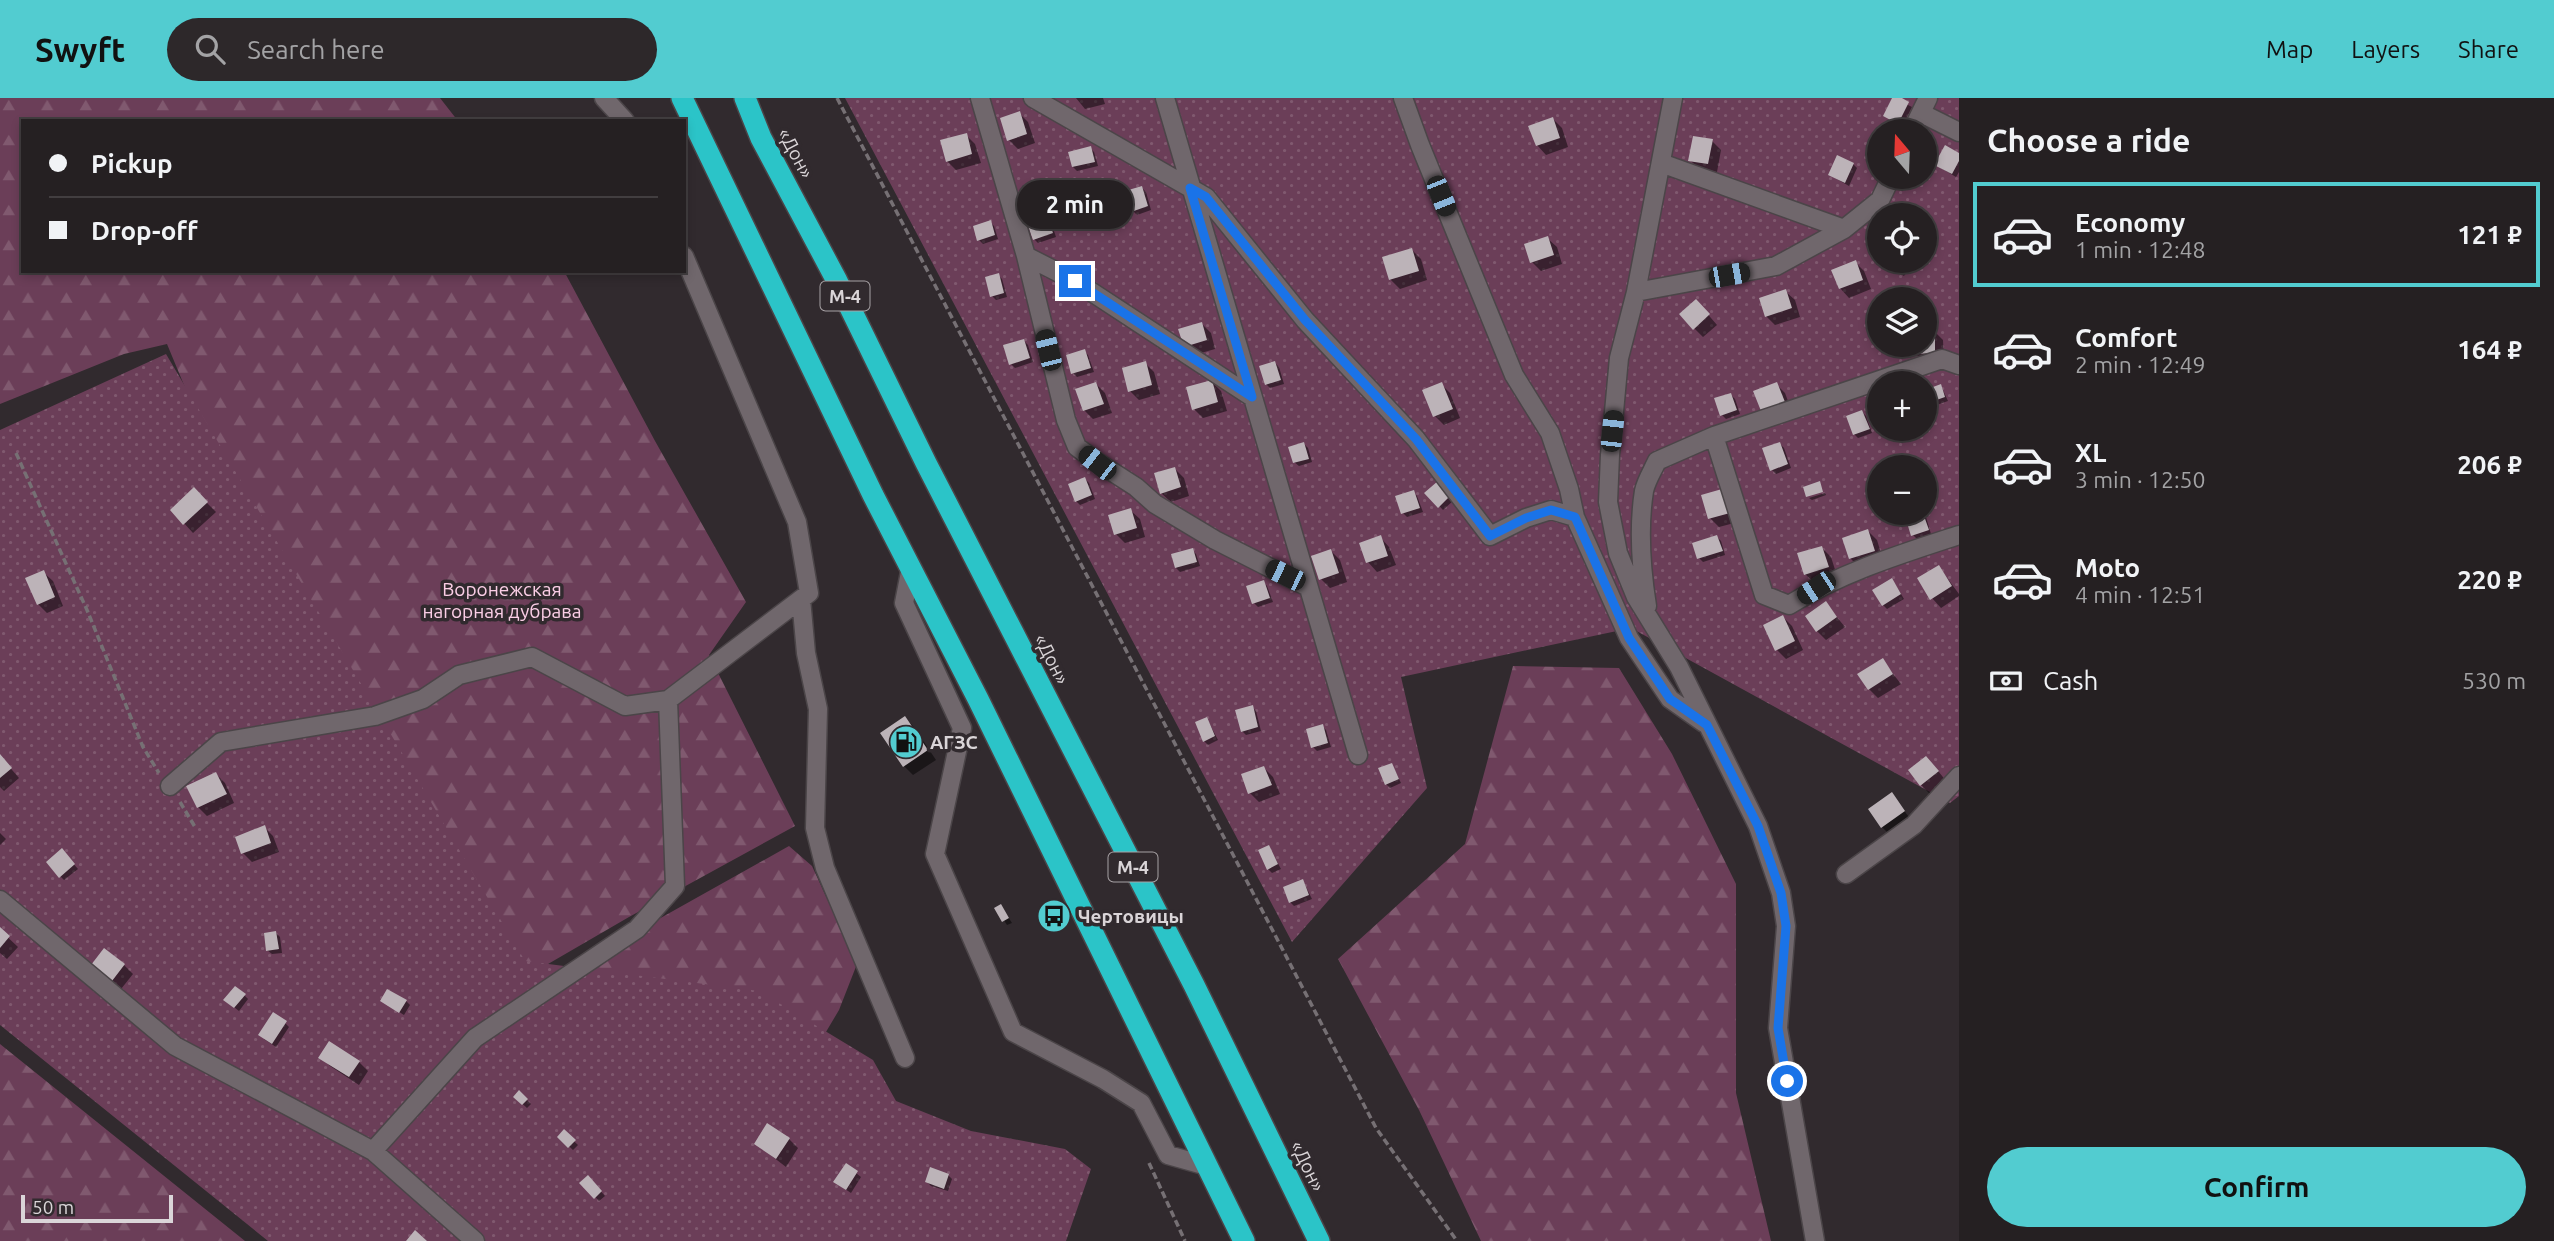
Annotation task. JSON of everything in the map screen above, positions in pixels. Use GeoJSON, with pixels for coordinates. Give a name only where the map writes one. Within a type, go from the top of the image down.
{"type":"FeatureCollection","features":[{"type":"Feature","properties":{"kind":"highway"},"geometry":{"type":"LineString","coordinates":[[682,98],[856,461],[1244,1241]]}},
{"type":"Feature","properties":{"kind":"highway","name":"«Дон»"},"geometry":{"type":"LineString","coordinates":[[745,98],[761,138],[837,281],[926,463],[1194,985],[1319,1241]]}},
{"type":"Feature","properties":{"kind":"street"},"geometry":{"type":"LineString","coordinates":[[604,98],[623,119]]}},
{"type":"Feature","properties":{"kind":"street"},"geometry":{"type":"LineString","coordinates":[[980,98],[1026,256],[1066,420],[1077,447],[1097,463],[1136,486],[1155,504],[1215,540],[1308,587]]}},
{"type":"Feature","properties":{"kind":"street"},"geometry":{"type":"LineString","coordinates":[[1033,98],[1206,197],[1305,320],[1416,439],[1490,536],[1526,518],[1551,510],[1575,517]]}},
{"type":"Feature","properties":{"kind":"street"},"geometry":{"type":"LineString","coordinates":[[1164,98],[1358,755]]}},
{"type":"Feature","properties":{"kind":"street"},"geometry":{"type":"LineString","coordinates":[[1403,98],[1514,375],[1550,433],[1569,489],[1575,517],[1629,638],[1670,699],[1707,725]]}},
{"type":"Feature","properties":{"kind":"street"},"geometry":{"type":"LineString","coordinates":[[1673,98],[1636,292],[1619,359],[1608,502],[1618,552],[1636,597],[1679,667],[1758,826],[1781,893],[1786,926],[1778,1028],[1815,1241]]}},
{"type":"Feature","properties":{"kind":"street"},"geometry":{"type":"LineString","coordinates":[[1924,105],[1959,132]]}},
{"type":"Feature","properties":{"kind":"street"},"geometry":{"type":"LineString","coordinates":[[1661,163],[1844,229]]}},
{"type":"Feature","properties":{"kind":"street"},"geometry":{"type":"LineString","coordinates":[[1636,292],[1776,266],[1844,229],[1880,200],[1885,189]]}},
{"type":"Feature","properties":{"kind":"street"},"geometry":{"type":"LineString","coordinates":[[1026,256],[1075,281],[1252,397]]}},
{"type":"Feature","properties":{"kind":"street"},"geometry":{"type":"LineString","coordinates":[[170,786],[221,742],[374,716],[423,699],[459,675],[532,657],[625,706],[668,700],[809,593],[797,522],[686,261]]}},
{"type":"Feature","properties":{"kind":"street"},"geometry":{"type":"LineString","coordinates":[[1650,623],[1642,571],[1644,489],[1657,461],[1714,436],[1942,359],[1959,365]]}},
{"type":"Feature","properties":{"kind":"street"},"geometry":{"type":"LineString","coordinates":[[1714,436],[1763,595],[1789,606],[1816,588],[1891,557],[1959,534]]}},
{"type":"Feature","properties":{"kind":"street"},"geometry":{"type":"LineString","coordinates":[[911,567],[904,603],[962,728],[935,854],[1013,1032],[1103,1079],[1141,1103],[1168,1155],[1207,1166]]}},
{"type":"Feature","properties":{"kind":"street"},"geometry":{"type":"LineString","coordinates":[[801,599],[806,653],[818,709],[815,828],[825,868],[905,1058]]}},
{"type":"Feature","properties":{"kind":"street"},"geometry":{"type":"LineString","coordinates":[[373,1151],[475,1038],[638,929],[675,886],[668,700]]}},
{"type":"Feature","properties":{"kind":"street"},"geometry":{"type":"LineString","coordinates":[[1846,874],[1914,825],[1959,776]]}},
{"type":"Feature","properties":{"kind":"street"},"geometry":{"type":"LineString","coordinates":[[0,900],[175,1046],[373,1151],[475,1241]]}},
{"type":"Feature","properties":{"kind":"path"},"geometry":{"type":"LineString","coordinates":[[837,98],[1376,1128],[1457,1241]]}},
{"type":"Feature","properties":{"kind":"path"},"geometry":{"type":"LineString","coordinates":[[16,453],[87,610],[143,747],[154,768],[170,786],[195,827]]}},
{"type":"Feature","properties":{"kind":"path"},"geometry":{"type":"LineString","coordinates":[[1146,1156],[1185,1241]]}},
{"type":"Feature","properties":{"kind":"green space","name":"Воронежская нагорная дубрава"},"geometry":{"type":"Polygon","coordinates":[[[0,98],[440,98],[456,119],[21,119],[21,273],[565,273],[655,441],[746,602],[709,655],[795,826],[629,917],[488,999],[320,713],[167,344],[124,354],[0,404],[0,98]]]}},
{"type":"Feature","properties":{"kind":"green space"},"geometry":{"type":"Polygon","coordinates":[[[845,98],[1959,98],[1959,796],[1950,803],[1631,628],[1401,677],[1427,788],[1292,942],[845,98]]]}},
{"type":"Feature","properties":{"kind":"green space"},"geometry":{"type":"Polygon","coordinates":[[[166,354],[525,961],[759,991],[873,1060],[896,1101],[971,1131],[1065,1149],[1091,1169],[1066,1241],[268,1241],[0,1025],[0,430],[166,354]]]}},
{"type":"Feature","properties":{"kind":"green space"},"geometry":{"type":"Polygon","coordinates":[[[1513,666],[1619,668],[1672,754],[1736,884],[1736,1093],[1771,1241],[1481,1241],[1419,1110],[1338,959],[1465,844],[1513,666]]]}},
{"type":"Feature","properties":{"kind":"green space"},"geometry":{"type":"Polygon","coordinates":[[[789,846],[812,866],[857,964],[839,1010],[798,1079],[493,1012],[789,846]]]}},
{"type":"Feature","properties":{"kind":"green space"},"geometry":{"type":"Polygon","coordinates":[[[0,1044],[245,1241],[0,1241],[0,1044]]]}},
{"type":"Feature","properties":{"kind":"building"},"geometry":{"type":"Polygon","coordinates":[[[1892,98],[1902,98],[1909,102],[1900,119],[1883,116],[1892,98]]]}},
{"type":"Feature","properties":{"kind":"building"},"geometry":{"type":"Polygon","coordinates":[[[1020,111],[1027,134],[1007,141],[1000,118],[1020,111]]]}},
{"type":"Feature","properties":{"kind":"building"},"geometry":{"type":"Polygon","coordinates":[[[1553,117],[1560,138],[1536,146],[1528,126],[1553,117]]]}},
{"type":"Feature","properties":{"kind":"building"},"geometry":{"type":"Polygon","coordinates":[[[967,133],[972,154],[946,162],[940,140],[967,133]]]}},
{"type":"Feature","properties":{"kind":"building"},"geometry":{"type":"Polygon","coordinates":[[[1693,136],[1713,139],[1708,164],[1688,161],[1693,136]]]}},
{"type":"Feature","properties":{"kind":"building"},"geometry":{"type":"Polygon","coordinates":[[[1945,145],[1959,153],[1959,161],[1952,174],[1937,166],[1937,160],[1945,145]]]}},
{"type":"Feature","properties":{"kind":"building"},"geometry":{"type":"Polygon","coordinates":[[[1091,146],[1095,162],[1072,167],[1068,152],[1091,146]]]}},
{"type":"Feature","properties":{"kind":"building"},"geometry":{"type":"Polygon","coordinates":[[[1837,155],[1854,163],[1845,183],[1828,175],[1837,155]]]}},
{"type":"Feature","properties":{"kind":"building"},"geometry":{"type":"Polygon","coordinates":[[[1142,186],[1148,206],[1131,212],[1125,191],[1142,186]]]}},
{"type":"Feature","properties":{"kind":"building"},"geometry":{"type":"Polygon","coordinates":[[[1047,216],[1053,233],[1033,240],[1027,223],[1047,216]]]}},
{"type":"Feature","properties":{"kind":"building"},"geometry":{"type":"Polygon","coordinates":[[[991,220],[995,235],[977,241],[973,226],[991,220]]]}},
{"type":"Feature","properties":{"kind":"building"},"geometry":{"type":"Polygon","coordinates":[[[1548,236],[1554,255],[1530,263],[1524,244],[1548,236]]]}},
{"type":"Feature","properties":{"kind":"building"},"geometry":{"type":"Polygon","coordinates":[[[1412,248],[1419,271],[1389,280],[1382,257],[1412,248]]]}},
{"type":"Feature","properties":{"kind":"building"},"geometry":{"type":"Polygon","coordinates":[[[1856,260],[1863,280],[1839,289],[1831,270],[1856,260]]]}},
{"type":"Feature","properties":{"kind":"building"},"geometry":{"type":"Polygon","coordinates":[[[999,273],[1004,293],[990,297],[985,277],[999,273]]]}},
{"type":"Feature","properties":{"kind":"building"},"geometry":{"type":"Polygon","coordinates":[[[1786,289],[1792,308],[1765,317],[1759,298],[1786,289]]]}},
{"type":"Feature","properties":{"kind":"building"},"geometry":{"type":"Polygon","coordinates":[[[1696,299],[1710,314],[1693,330],[1679,314],[1696,299]]]}},
{"type":"Feature","properties":{"kind":"building"},"geometry":{"type":"Polygon","coordinates":[[[1202,322],[1207,340],[1184,347],[1178,329],[1202,322]]]}},
{"type":"Feature","properties":{"kind":"building"},"geometry":{"type":"Polygon","coordinates":[[[1024,339],[1030,358],[1009,365],[1003,345],[1024,339]]]}},
{"type":"Feature","properties":{"kind":"building"},"geometry":{"type":"Polygon","coordinates":[[[1085,349],[1091,368],[1071,374],[1066,355],[1085,349]]]}},
{"type":"Feature","properties":{"kind":"building"},"geometry":{"type":"Polygon","coordinates":[[[1146,361],[1152,385],[1128,392],[1122,368],[1146,361]]]}},
{"type":"Feature","properties":{"kind":"building"},"geometry":{"type":"Polygon","coordinates":[[[1275,361],[1281,380],[1265,385],[1259,366],[1275,361]]]}},
{"type":"Feature","properties":{"kind":"building"},"geometry":{"type":"Polygon","coordinates":[[[1212,380],[1218,402],[1192,410],[1186,387],[1212,380]]]}},
{"type":"Feature","properties":{"kind":"building"},"geometry":{"type":"Polygon","coordinates":[[[1096,382],[1104,404],[1083,411],[1075,389],[1096,382]]]}},
{"type":"Feature","properties":{"kind":"building"},"geometry":{"type":"Polygon","coordinates":[[[1442,382],[1453,409],[1433,417],[1422,390],[1442,382]]]}},
{"type":"Feature","properties":{"kind":"building"},"geometry":{"type":"Polygon","coordinates":[[[1777,382],[1785,402],[1761,411],[1753,391],[1777,382]]]}},
{"type":"Feature","properties":{"kind":"building"},"geometry":{"type":"Polygon","coordinates":[[[1941,384],[1945,397],[1937,400],[1937,386],[1941,384]]]}},
{"type":"Feature","properties":{"kind":"building"},"geometry":{"type":"Polygon","coordinates":[[[1731,393],[1737,410],[1720,416],[1714,398],[1731,393]]]}},
{"type":"Feature","properties":{"kind":"building"},"geometry":{"type":"Polygon","coordinates":[[[1862,410],[1867,430],[1853,435],[1846,416],[1862,410]]]}},
{"type":"Feature","properties":{"kind":"building"},"geometry":{"type":"Polygon","coordinates":[[[1304,442],[1309,459],[1293,463],[1288,447],[1304,442]]]}},
{"type":"Feature","properties":{"kind":"building"},"geometry":{"type":"Polygon","coordinates":[[[1780,442],[1788,464],[1770,471],[1762,448],[1780,442]]]}},
{"type":"Feature","properties":{"kind":"building"},"geometry":{"type":"Polygon","coordinates":[[[1175,467],[1181,487],[1160,494],[1154,473],[1175,467]]]}},
{"type":"Feature","properties":{"kind":"building"},"geometry":{"type":"Polygon","coordinates":[[[1085,477],[1092,495],[1075,502],[1068,484],[1085,477]]]}},
{"type":"Feature","properties":{"kind":"building"},"geometry":{"type":"Polygon","coordinates":[[[1438,481],[1451,495],[1438,508],[1424,493],[1438,481]]]}},
{"type":"Feature","properties":{"kind":"building"},"geometry":{"type":"Polygon","coordinates":[[[1820,481],[1823,492],[1806,497],[1803,487],[1820,481]]]}},
{"type":"Feature","properties":{"kind":"building"},"geometry":{"type":"Polygon","coordinates":[[[194,487],[208,502],[183,525],[170,510],[194,487]]]}},
{"type":"Feature","properties":{"kind":"building"},"geometry":{"type":"Polygon","coordinates":[[[1722,489],[1730,513],[1708,519],[1701,495],[1722,489]]]}},
{"type":"Feature","properties":{"kind":"building"},"geometry":{"type":"Polygon","coordinates":[[[1414,490],[1420,508],[1401,514],[1395,496],[1414,490]]]}},
{"type":"Feature","properties":{"kind":"building"},"geometry":{"type":"Polygon","coordinates":[[[1131,508],[1137,528],[1114,535],[1108,515],[1131,508]]]}},
{"type":"Feature","properties":{"kind":"building"},"geometry":{"type":"Polygon","coordinates":[[[1908,525],[1927,525],[1929,530],[1911,536],[1908,525]]]}},
{"type":"Feature","properties":{"kind":"building"},"geometry":{"type":"Polygon","coordinates":[[[1868,529],[1875,551],[1849,559],[1842,538],[1868,529]]]}},
{"type":"Feature","properties":{"kind":"building"},"geometry":{"type":"Polygon","coordinates":[[[1381,535],[1388,556],[1366,563],[1359,543],[1381,535]]]}},
{"type":"Feature","properties":{"kind":"building"},"geometry":{"type":"Polygon","coordinates":[[[1717,535],[1723,551],[1697,559],[1692,543],[1717,535]]]}},
{"type":"Feature","properties":{"kind":"building"},"geometry":{"type":"Polygon","coordinates":[[[1822,546],[1829,567],[1804,575],[1797,553],[1822,546]]]}},
{"type":"Feature","properties":{"kind":"building"},"geometry":{"type":"Polygon","coordinates":[[[1193,548],[1197,562],[1175,568],[1171,554],[1193,548]]]}},
{"type":"Feature","properties":{"kind":"building"},"geometry":{"type":"Polygon","coordinates":[[[1331,549],[1339,573],[1319,580],[1311,556],[1331,549]]]}},
{"type":"Feature","properties":{"kind":"building"},"geometry":{"type":"Polygon","coordinates":[[[1939,565],[1952,586],[1930,600],[1917,578],[1939,565]]]}},
{"type":"Feature","properties":{"kind":"building"},"geometry":{"type":"Polygon","coordinates":[[[44,570],[55,597],[37,605],[25,578],[44,570]]]}},
{"type":"Feature","properties":{"kind":"building"},"geometry":{"type":"Polygon","coordinates":[[[1892,578],[1901,594],[1882,606],[1872,590],[1892,578]]]}},
{"type":"Feature","properties":{"kind":"building"},"geometry":{"type":"Polygon","coordinates":[[[1264,580],[1270,598],[1252,604],[1246,586],[1264,580]]]}},
{"type":"Feature","properties":{"kind":"building"},"geometry":{"type":"Polygon","coordinates":[[[1826,601],[1837,617],[1816,632],[1805,616],[1826,601]]]}},
{"type":"Feature","properties":{"kind":"building"},"geometry":{"type":"Polygon","coordinates":[[[1783,615],[1795,641],[1775,651],[1763,625],[1783,615]]]}},
{"type":"Feature","properties":{"kind":"building"},"geometry":{"type":"Polygon","coordinates":[[[1883,658],[1893,674],[1868,690],[1857,674],[1883,658]]]}},
{"type":"Feature","properties":{"kind":"building"},"geometry":{"type":"Polygon","coordinates":[[[1253,705],[1258,727],[1241,732],[1235,710],[1253,705]]]}},
{"type":"Feature","properties":{"kind":"building"},"geometry":{"type":"Polygon","coordinates":[[[905,716],[928,750],[903,767],[880,733],[905,716]]]}},
{"type":"Feature","properties":{"kind":"building"},"geometry":{"type":"Polygon","coordinates":[[[1207,717],[1215,736],[1203,742],[1195,722],[1207,717]]]}},
{"type":"Feature","properties":{"kind":"building"},"geometry":{"type":"Polygon","coordinates":[[[1323,724],[1328,743],[1311,748],[1306,729],[1323,724]]]}},
{"type":"Feature","properties":{"kind":"building"},"geometry":{"type":"Polygon","coordinates":[[[0,754],[12,768],[0,778],[0,754]]]}},
{"type":"Feature","properties":{"kind":"building"},"geometry":{"type":"Polygon","coordinates":[[[1926,756],[1939,771],[1920,786],[1908,770],[1926,756]]]}},
{"type":"Feature","properties":{"kind":"building"},"geometry":{"type":"Polygon","coordinates":[[[1392,763],[1399,779],[1385,785],[1378,768],[1392,763]]]}},
{"type":"Feature","properties":{"kind":"building"},"geometry":{"type":"Polygon","coordinates":[[[1264,766],[1272,785],[1248,794],[1241,774],[1264,766]]]}},
{"type":"Feature","properties":{"kind":"building"},"geometry":{"type":"Polygon","coordinates":[[[216,772],[227,794],[197,808],[186,786],[216,772]]]}},
{"type":"Feature","properties":{"kind":"building"},"geometry":{"type":"Polygon","coordinates":[[[1892,792],[1905,811],[1881,828],[1868,809],[1892,792]]]}},
{"type":"Feature","properties":{"kind":"building"},"geometry":{"type":"Polygon","coordinates":[[[265,825],[271,843],[241,854],[235,837],[265,825]]]}},
{"type":"Feature","properties":{"kind":"building"},"geometry":{"type":"Polygon","coordinates":[[[1269,845],[1278,864],[1267,870],[1258,850],[1269,845]]]}},
{"type":"Feature","properties":{"kind":"building"},"geometry":{"type":"Polygon","coordinates":[[[62,848],[75,864],[59,878],[46,862],[62,848]]]}},
{"type":"Feature","properties":{"kind":"building"},"geometry":{"type":"Polygon","coordinates":[[[1303,879],[1309,895],[1289,903],[1283,887],[1303,879]]]}},
{"type":"Feature","properties":{"kind":"building"},"geometry":{"type":"Polygon","coordinates":[[[1001,904],[1009,918],[1002,922],[994,908],[1001,904]]]}},
{"type":"Feature","properties":{"kind":"building"},"geometry":{"type":"Polygon","coordinates":[[[0,927],[10,936],[0,948],[0,927]]]}},
{"type":"Feature","properties":{"kind":"building"},"geometry":{"type":"Polygon","coordinates":[[[276,931],[279,949],[266,951],[264,933],[276,931]]]}},
{"type":"Feature","properties":{"kind":"building"},"geometry":{"type":"Polygon","coordinates":[[[104,948],[125,964],[112,981],[91,965],[104,948]]]}},
{"type":"Feature","properties":{"kind":"building"},"geometry":{"type":"Polygon","coordinates":[[[235,986],[246,994],[234,1008],[223,1000],[235,986]]]}},
{"type":"Feature","properties":{"kind":"building"},"geometry":{"type":"Polygon","coordinates":[[[387,989],[407,1000],[399,1013],[380,1001],[387,989]]]}},
{"type":"Feature","properties":{"kind":"building"},"geometry":{"type":"Polygon","coordinates":[[[273,1012],[287,1021],[272,1044],[258,1035],[273,1012]]]}},
{"type":"Feature","properties":{"kind":"building"},"geometry":{"type":"Polygon","coordinates":[[[329,1041],[360,1061],[349,1077],[318,1058],[329,1041]]]}},
{"type":"Feature","properties":{"kind":"building"},"geometry":{"type":"Polygon","coordinates":[[[519,1090],[528,1099],[522,1105],[513,1097],[519,1090]]]}},
{"type":"Feature","properties":{"kind":"building"},"geometry":{"type":"Polygon","coordinates":[[[767,1123],[790,1138],[776,1159],[754,1144],[767,1123]]]}},
{"type":"Feature","properties":{"kind":"building"},"geometry":{"type":"Polygon","coordinates":[[[564,1129],[576,1140],[568,1148],[557,1137],[564,1129]]]}},
{"type":"Feature","properties":{"kind":"building"},"geometry":{"type":"Polygon","coordinates":[[[846,1163],[858,1171],[846,1190],[833,1182],[846,1163]]]}},
{"type":"Feature","properties":{"kind":"building"},"geometry":{"type":"Polygon","coordinates":[[[930,1167],[949,1174],[944,1189],[925,1182],[930,1167]]]}},
{"type":"Feature","properties":{"kind":"building"},"geometry":{"type":"Polygon","coordinates":[[[588,1175],[602,1191],[594,1199],[579,1183],[588,1175]]]}},
{"type":"Feature","properties":{"kind":"building"},"geometry":{"type":"Polygon","coordinates":[[[415,1230],[427,1241],[406,1241],[415,1230]]]}},
{"type":"Feature","properties":{"kind":"place","name":"АГЗС"},"geometry":{"type":"Point","coordinates":[906,742]}},
{"type":"Feature","properties":{"kind":"place","name":"Чертовицы"},"geometry":{"type":"Point","coordinates":[1054,916]}},
{"type":"Feature","properties":{"kind":"route"},"geometry":{"type":"LineString","coordinates":[[1075,281],[1252,397],[1190,188],[1206,197],[1305,320],[1416,439],[1490,536],[1526,518],[1551,510],[1575,517],[1629,638],[1670,699],[1707,725],[1758,826],[1781,893],[1786,926],[1778,1028],[1787,1081]]}}]}
